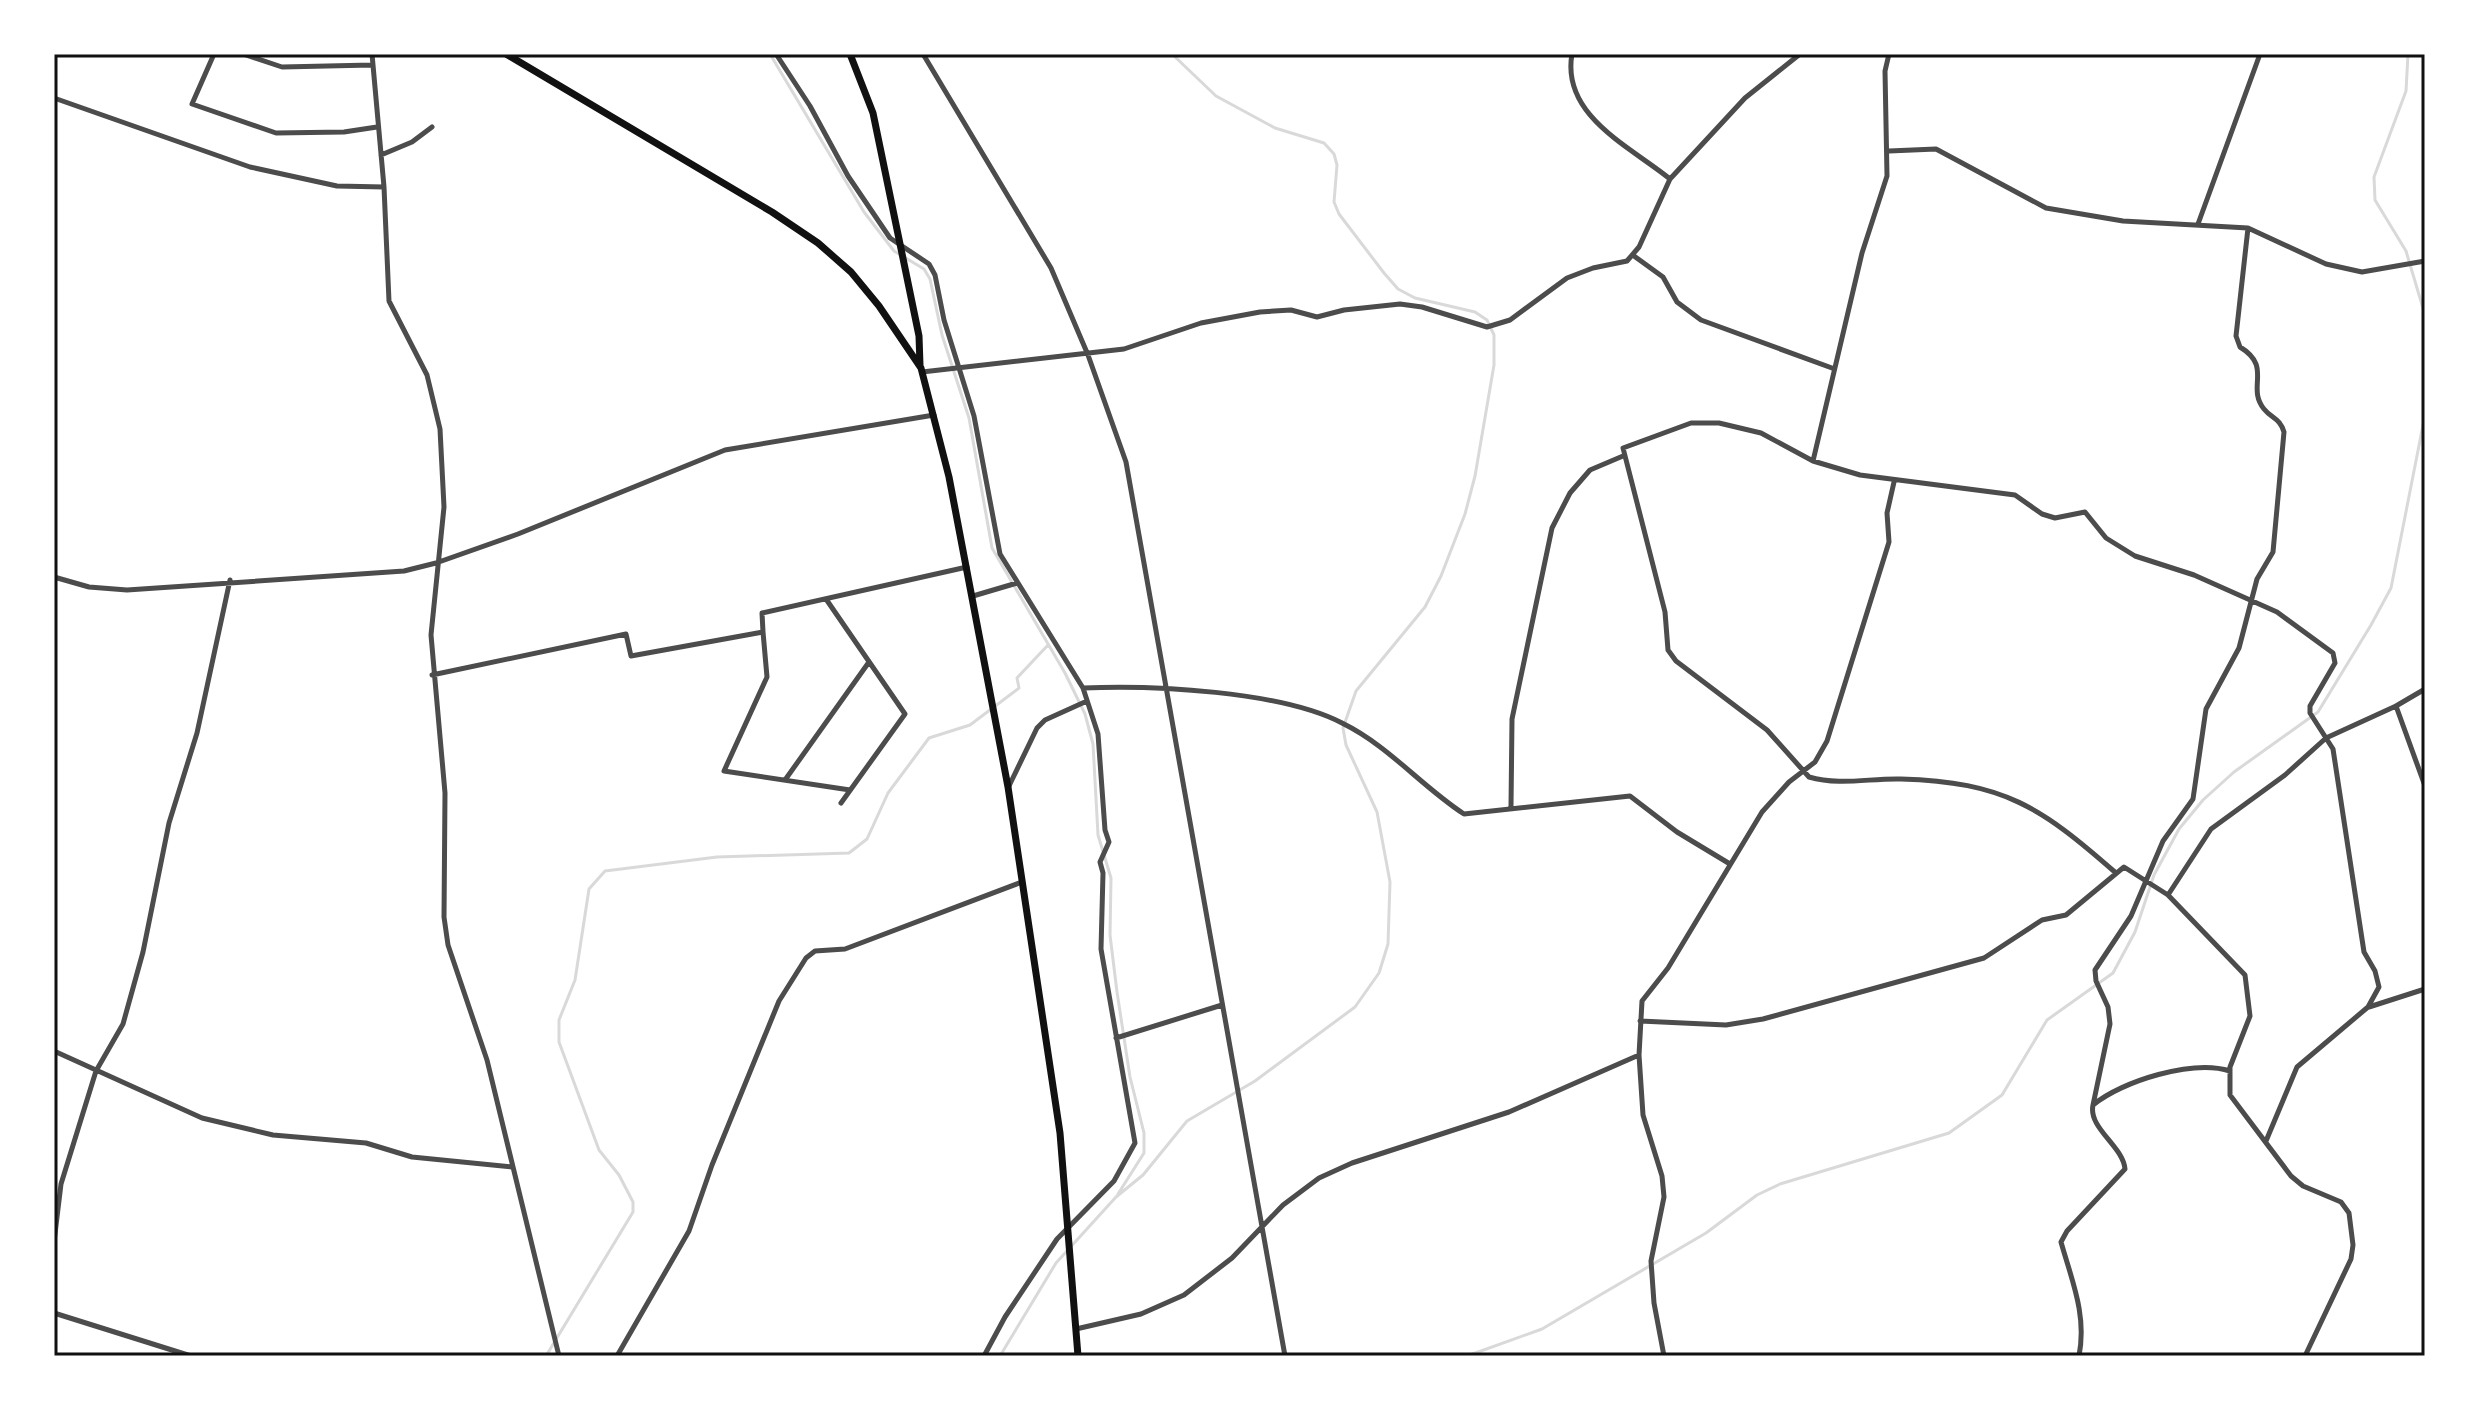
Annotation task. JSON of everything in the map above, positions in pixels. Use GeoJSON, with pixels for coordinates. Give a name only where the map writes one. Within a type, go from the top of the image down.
{"type":"FeatureCollection","features":[{"type":"Feature","properties":{"kind":"main road"},"geometry":{"type":"LineString","coordinates":[[506,54],[772,212],[818,243],[851,272],[879,306],[921,370]]}},
{"type":"Feature","properties":{"kind":"main road"},"geometry":{"type":"LineString","coordinates":[[850,54],[873,113],[919,336],[921,370],[934,415],[967,567],[1008,787],[1060,1133],[1078,1356]]}},
{"type":"Feature","properties":{"kind":"street"},"geometry":{"type":"LineString","coordinates":[[214,54],[192,104],[276,133],[344,132],[377,127]]}},
{"type":"Feature","properties":{"kind":"street"},"geometry":{"type":"LineString","coordinates":[[243,54],[282,67],[372,65]]}},
{"type":"Feature","properties":{"kind":"street"},"geometry":{"type":"LineString","coordinates":[[372,54],[384,187],[389,301],[427,375],[440,429],[444,507],[436,563],[432,675],[445,793],[444,917],[448,945],[487,1060],[559,1356]]}},
{"type":"Feature","properties":{"kind":"street"},"geometry":{"type":"LineString","coordinates":[[776,54],[810,106],[848,176],[890,238],[929,264],[935,275],[944,320],[977,431],[1000,554],[1083,688],[1101,750],[1107,849],[1102,858],[1101,949],[1135,1143],[1114,1181],[1057,1239],[1005,1317],[984,1356]]}},
{"type":"Feature","properties":{"kind":"street"},"geometry":{"type":"LineString","coordinates":[[923,54],[1051,268],[1088,355],[1126,462],[1285,1356]]}},
{"type":"Feature","properties":{"kind":"street"},"geometry":{"type":"LineString","coordinates":[[1572,54],[1571,74],[1582,103],[1601,128],[1670,179]]}},
{"type":"Feature","properties":{"kind":"street"},"geometry":{"type":"LineString","coordinates":[[921,370],[1088,355],[1124,349],[1201,323],[1291,310],[1317,317],[1344,310],[1400,304],[1422,307],[1487,327],[1510,320],[1567,278],[1593,268],[1627,261],[1634,256],[1670,179],[1745,98],[1800,54]]}},
{"type":"Feature","properties":{"kind":"street"},"geometry":{"type":"LineString","coordinates":[[1813,461],[1832,368],[1862,253],[1887,176],[1889,151],[1885,71],[1889,54]]}},
{"type":"Feature","properties":{"kind":"street"},"geometry":{"type":"LineString","coordinates":[[2198,224],[2260,54]]}},
{"type":"Feature","properties":{"kind":"street"},"geometry":{"type":"LineString","coordinates":[[54,98],[250,167],[337,186],[384,187]]}},
{"type":"Feature","properties":{"kind":"street"},"geometry":{"type":"LineString","coordinates":[[381,155],[412,142],[432,127]]}},
{"type":"Feature","properties":{"kind":"street"},"geometry":{"type":"LineString","coordinates":[[1889,151],[1936,149],[2046,208],[2123,221],[2248,228],[2280,245],[2338,267],[2362,272],[2422,261]]}},
{"type":"Feature","properties":{"kind":"street"},"geometry":{"type":"LineString","coordinates":[[2079,1356],[2084,1333],[2082,1313],[2061,1242],[2067,1231],[2125,1169],[2124,1158],[2095,1120],[2093,1105],[2110,1024],[2108,1007],[2096,981],[2095,970],[2131,916],[2163,841],[2193,799],[2206,709],[2239,648],[2257,579],[2273,552],[2284,432],[2280,420],[2264,409],[2259,399],[2258,364],[2253,355],[2240,347],[2236,336],[2248,228]]}},
{"type":"Feature","properties":{"kind":"street"},"geometry":{"type":"LineString","coordinates":[[1634,256],[1663,277],[1677,302],[1701,320],[1832,368]]}},
{"type":"Feature","properties":{"kind":"street"},"geometry":{"type":"LineString","coordinates":[[54,577],[89,587],[127,590],[230,580],[404,571],[436,563],[725,450],[934,415]]}},
{"type":"Feature","properties":{"kind":"street"},"geometry":{"type":"LineString","coordinates":[[2116,873],[2072,834],[1997,791],[1962,783],[1898,779],[1852,783],[1817,780],[1767,730],[1676,661],[1668,650],[1665,612],[1623,448],[1691,423],[1719,423],[1761,433],[1813,461],[1894,482],[2015,495],[2042,514],[2055,518],[2085,512],[2106,538],[2135,556],[2194,575],[2277,612],[2333,653],[2335,663],[2310,706],[2310,713],[2333,749],[2364,952],[2379,987],[2368,1007],[2297,1067],[2266,1141]]}},
{"type":"Feature","properties":{"kind":"street"},"geometry":{"type":"LineString","coordinates":[[1511,807],[1512,719],[1552,528],[1570,493],[1590,470],[1623,456]]}},
{"type":"Feature","properties":{"kind":"street"},"geometry":{"type":"LineString","coordinates":[[1664,1356],[1651,1261],[1664,1197],[1662,1176],[1643,1115],[1639,1055],[1642,1001],[1668,968],[1762,812],[1815,762],[1827,741],[1889,542],[1887,513],[1894,482]]}},
{"type":"Feature","properties":{"kind":"street"},"geometry":{"type":"LineString","coordinates":[[850,790],[724,771],[767,677],[762,613],[967,567]]}},
{"type":"Feature","properties":{"kind":"street"},"geometry":{"type":"LineString","coordinates":[[54,1242],[58,1194],[96,1071],[123,1024],[143,952],[169,823],[197,733],[230,580]]}},
{"type":"Feature","properties":{"kind":"street"},"geometry":{"type":"LineString","coordinates":[[973,596],[1017,583]]}},
{"type":"Feature","properties":{"kind":"street"},"geometry":{"type":"LineString","coordinates":[[826,599],[905,714],[841,803]]}},
{"type":"Feature","properties":{"kind":"street"},"geometry":{"type":"LineString","coordinates":[[432,675],[626,634],[631,656],[763,632]]}},
{"type":"Feature","properties":{"kind":"street"},"geometry":{"type":"LineString","coordinates":[[785,780],[795,761],[869,662]]}},
{"type":"Feature","properties":{"kind":"street"},"geometry":{"type":"LineString","coordinates":[[1083,688],[1167,690],[1277,702],[1339,721],[1406,764],[1439,798],[1464,814],[1630,796],[1677,832],[1730,864]]}},
{"type":"Feature","properties":{"kind":"street"},"geometry":{"type":"LineString","coordinates":[[2168,895],[2211,829],[2285,775],[2326,738],[2425,689]]}},
{"type":"Feature","properties":{"kind":"street"},"geometry":{"type":"LineString","coordinates":[[1008,787],[1037,728],[1045,720],[1087,701]]}},
{"type":"Feature","properties":{"kind":"street"},"geometry":{"type":"LineString","coordinates":[[2396,706],[2425,786]]}},
{"type":"Feature","properties":{"kind":"street"},"geometry":{"type":"LineString","coordinates":[[1640,1021],[1726,1025],[1763,1019],[1984,958],[2042,920],[2066,915],[2124,867],[2168,895],[2248,983],[2247,1030],[2230,1071],[2230,1095],[2291,1176],[2303,1186],[2341,1202],[2349,1213],[2351,1259],[2305,1356]]}},
{"type":"Feature","properties":{"kind":"street"},"geometry":{"type":"LineString","coordinates":[[617,1356],[689,1231],[759,1047],[779,1001],[806,958],[815,951],[845,949],[863,943],[1023,881]]}},
{"type":"Feature","properties":{"kind":"street"},"geometry":{"type":"LineString","coordinates":[[2368,1007],[2425,989]]}},
{"type":"Feature","properties":{"kind":"street"},"geometry":{"type":"LineString","coordinates":[[1118,1038],[1222,1005]]}},
{"type":"Feature","properties":{"kind":"street"},"geometry":{"type":"LineString","coordinates":[[54,1051],[202,1118],[273,1135],[366,1143],[412,1157],[512,1167]]}},
{"type":"Feature","properties":{"kind":"street"},"geometry":{"type":"LineString","coordinates":[[1076,1329],[1170,1303],[1198,1286],[1263,1229],[1283,1205],[1319,1178],[1352,1163],[1509,1112],[1639,1055]]}},
{"type":"Feature","properties":{"kind":"street"},"geometry":{"type":"LineString","coordinates":[[2093,1105],[2174,1069],[2198,1067],[2230,1071]]}},
{"type":"Feature","properties":{"kind":"street"},"geometry":{"type":"LineString","coordinates":[[54,1313],[191,1356]]}},
{"type":"Feature","properties":{"kind":"waterway"},"geometry":{"type":"LineString","coordinates":[[770,54],[864,212],[894,251],[924,269],[930,279],[942,335],[969,418],[992,548],[1065,673],[1085,714],[1093,744],[1098,835],[1111,878],[1110,935],[1117,992],[1130,1077],[1144,1133],[1144,1153],[1118,1194]]}},
{"type":"Feature","properties":{"kind":"waterway"},"geometry":{"type":"LineString","coordinates":[[1000,1356],[1056,1263],[1116,1197],[1143,1175],[1187,1121],[1255,1081],[1355,1007],[1379,973],[1388,944],[1390,882],[1377,812],[1346,745],[1343,728],[1356,691],[1425,607],[1441,576],[1465,514],[1475,476],[1494,365],[1494,335],[1487,320],[1475,312],[1415,298],[1398,289],[1384,273],[1339,214],[1334,202],[1337,165],[1334,154],[1324,143],[1275,128],[1216,96],[1172,54]]}},
{"type":"Feature","properties":{"kind":"waterway"},"geometry":{"type":"LineString","coordinates":[[2408,54],[2406,91],[2374,177],[2375,200],[2406,251],[2425,315]]}},
{"type":"Feature","properties":{"kind":"waterway"},"geometry":{"type":"LineString","coordinates":[[1467,1356],[1542,1329],[1706,1233],[1757,1195],[1780,1184],[1949,1133],[2002,1095],[2047,1020],[2113,973],[2135,932],[2154,875],[2179,829],[2203,800],[2234,772],[2318,712],[2391,588],[2425,415]]}},
{"type":"Feature","properties":{"kind":"waterway"},"geometry":{"type":"LineString","coordinates":[[546,1356],[633,1212],[633,1202],[619,1175],[599,1150],[559,1042],[559,1020],[575,980],[589,889],[605,871],[717,857],[849,853],[867,839],[888,793],[929,738],[970,725],[1019,688],[1017,678],[1048,645]]}}]}
